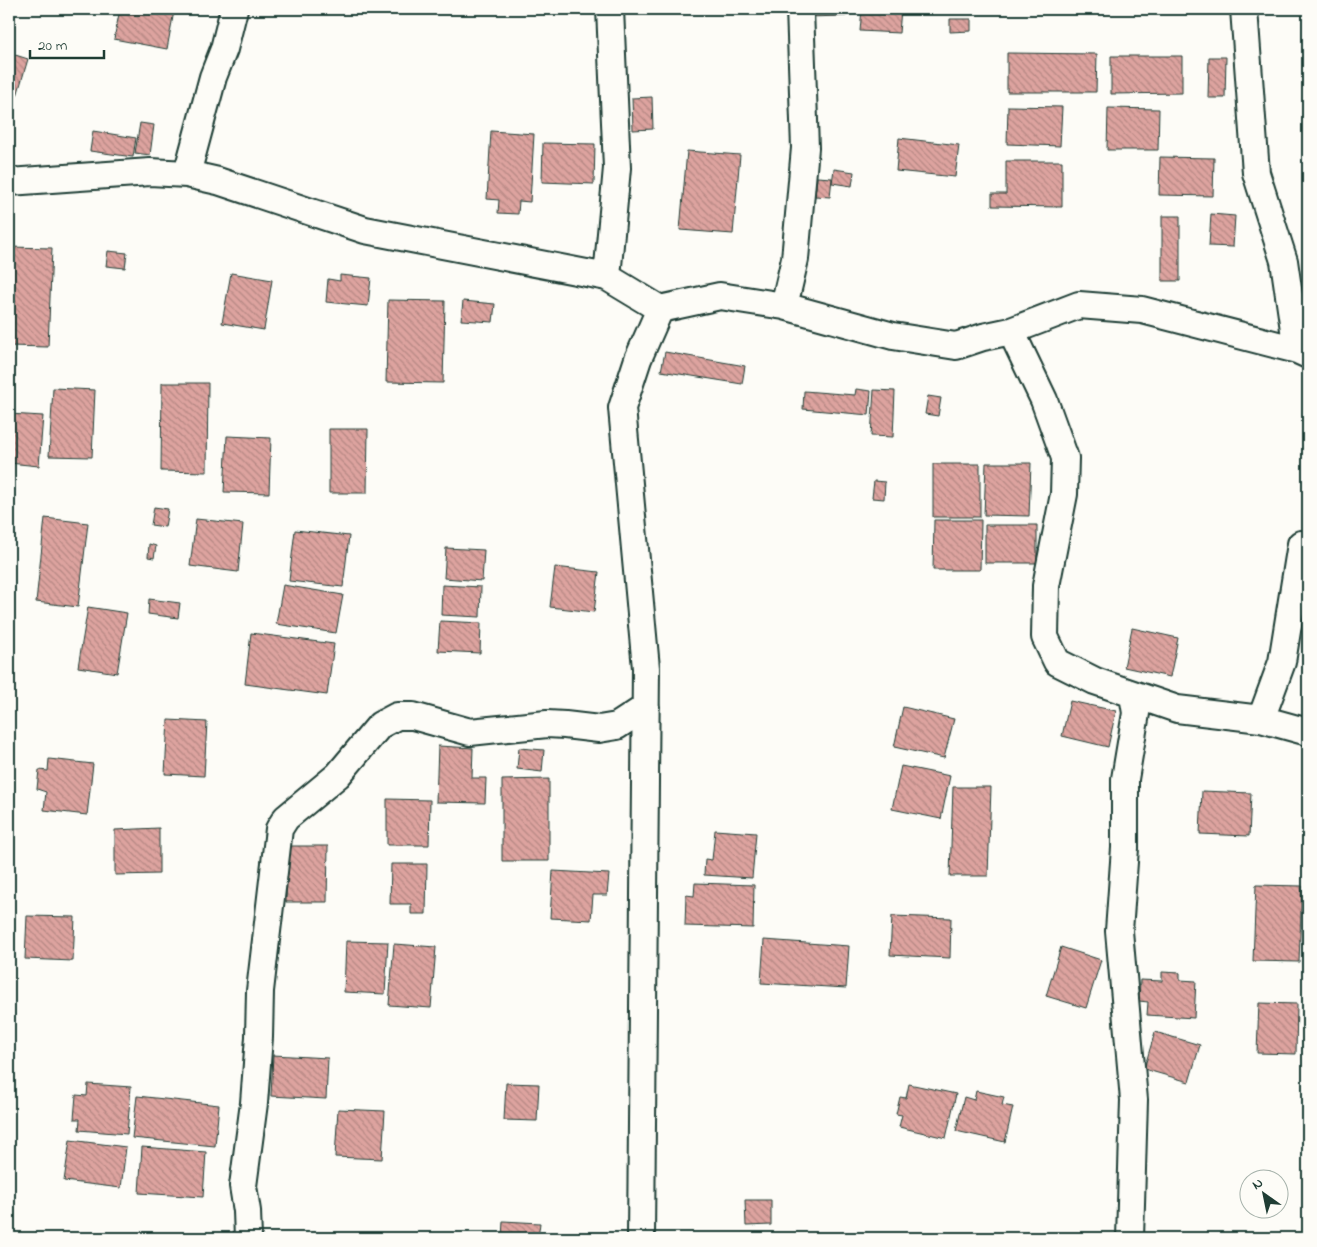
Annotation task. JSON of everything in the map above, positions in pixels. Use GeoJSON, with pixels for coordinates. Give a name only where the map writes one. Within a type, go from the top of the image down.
{"type":"FeatureCollection","features":[{"type":"Feature","properties":{"kind":"street"},"geometry":{"type":"LineString","coordinates":[[187,174],[213,77],[224,49],[234,9]]}},
{"type":"Feature","properties":{"kind":"street"},"geometry":{"type":"LineString","coordinates":[[607,277],[617,168],[610,9]]}},
{"type":"Feature","properties":{"kind":"street"},"geometry":{"type":"LineString","coordinates":[[784,306],[795,259],[805,148],[800,9]]}},
{"type":"Feature","properties":{"kind":"street"},"geometry":{"type":"LineString","coordinates":[[9,182],[150,172],[187,174],[218,181],[365,230],[607,277],[660,309],[720,296],[784,306],[893,336],[956,346],[983,337],[1011,331],[1079,305],[1142,310],[1303,352],[1284,261],[1256,173],[1244,9]]}},
{"type":"Feature","properties":{"kind":"street"},"geometry":{"type":"LineString","coordinates":[[641,1238],[646,668],[622,408],[638,359],[660,309]]}},
{"type":"Feature","properties":{"kind":"street"},"geometry":{"type":"LineString","coordinates":[[1011,331],[1044,400],[1065,458],[1064,494],[1046,586],[1045,637],[1057,662],[1095,681],[1177,709],[1260,719],[1308,732]]}},
{"type":"Feature","properties":{"kind":"street"},"geometry":{"type":"LineString","coordinates":[[1260,719],[1282,662],[1301,544]]}},
{"type":"Feature","properties":{"kind":"street"},"geometry":{"type":"LineString","coordinates":[[1130,1238],[1134,1100],[1119,931],[1124,848],[1125,779],[1136,713],[1133,695]]}},
{"type":"Feature","properties":{"kind":"street"},"geometry":{"type":"LineString","coordinates":[[248,1238],[247,1211],[243,1186],[254,1104],[260,991],[279,829],[286,818],[338,775],[380,725],[397,716],[413,716],[470,732],[547,724],[565,724],[599,729],[617,726],[646,708]]}},
{"type":"Feature","properties":{"kind":"building"},"geometry":{"type":"Polygon","coordinates":[[[120,9],[162,9],[174,11],[167,49],[114,39],[120,9]]]}},
{"type":"Feature","properties":{"kind":"building"},"geometry":{"type":"Polygon","coordinates":[[[806,9],[846,9],[846,16],[806,17],[806,9]]]}},
{"type":"Feature","properties":{"kind":"building"},"geometry":{"type":"Polygon","coordinates":[[[862,9],[901,9],[899,33],[860,31],[862,9]]]}},
{"type":"Feature","properties":{"kind":"building"},"geometry":{"type":"Polygon","coordinates":[[[950,19],[971,19],[971,31],[950,32],[950,19]]]}},
{"type":"Feature","properties":{"kind":"building"},"geometry":{"type":"Polygon","coordinates":[[[9,53],[28,59],[17,96],[9,94],[9,53]]]}},
{"type":"Feature","properties":{"kind":"building"},"geometry":{"type":"Polygon","coordinates":[[[1007,53],[1097,54],[1096,92],[1007,92],[1007,53]]]}},
{"type":"Feature","properties":{"kind":"building"},"geometry":{"type":"Polygon","coordinates":[[[1111,56],[1182,56],[1182,93],[1111,94],[1111,56]]]}},
{"type":"Feature","properties":{"kind":"building"},"geometry":{"type":"Polygon","coordinates":[[[1209,57],[1226,57],[1225,98],[1208,98],[1209,57]]]}},
{"type":"Feature","properties":{"kind":"building"},"geometry":{"type":"Polygon","coordinates":[[[652,97],[653,129],[633,130],[632,98],[652,97]]]}},
{"type":"Feature","properties":{"kind":"building"},"geometry":{"type":"Polygon","coordinates":[[[1008,106],[1062,107],[1060,146],[1007,144],[1008,106]]]}},
{"type":"Feature","properties":{"kind":"building"},"geometry":{"type":"Polygon","coordinates":[[[1108,108],[1159,109],[1158,150],[1107,150],[1108,108]]]}},
{"type":"Feature","properties":{"kind":"building"},"geometry":{"type":"Polygon","coordinates":[[[140,123],[154,125],[150,155],[135,153],[140,123]]]}},
{"type":"Feature","properties":{"kind":"building"},"geometry":{"type":"Polygon","coordinates":[[[93,131],[136,138],[133,157],[90,151],[93,131]]]}},
{"type":"Feature","properties":{"kind":"building"},"geometry":{"type":"Polygon","coordinates":[[[491,131],[534,134],[530,202],[519,201],[518,214],[498,213],[499,200],[487,199],[491,131]]]}},
{"type":"Feature","properties":{"kind":"building"},"geometry":{"type":"Polygon","coordinates":[[[899,138],[959,145],[955,177],[896,171],[899,138]]]}},
{"type":"Feature","properties":{"kind":"building"},"geometry":{"type":"Polygon","coordinates":[[[543,143],[595,144],[594,184],[542,182],[543,143]]]}},
{"type":"Feature","properties":{"kind":"building"},"geometry":{"type":"Polygon","coordinates":[[[687,151],[740,155],[733,234],[680,230],[687,151]]]}},
{"type":"Feature","properties":{"kind":"building"},"geometry":{"type":"Polygon","coordinates":[[[1160,157],[1214,158],[1213,196],[1159,195],[1160,157]]]}},
{"type":"Feature","properties":{"kind":"building"},"geometry":{"type":"Polygon","coordinates":[[[1006,161],[1062,161],[1062,207],[992,206],[992,194],[1006,194],[1006,161]]]}},
{"type":"Feature","properties":{"kind":"building"},"geometry":{"type":"Polygon","coordinates":[[[834,169],[854,172],[852,186],[832,183],[834,169]]]}},
{"type":"Feature","properties":{"kind":"building"},"geometry":{"type":"Polygon","coordinates":[[[817,177],[832,178],[830,197],[815,196],[817,177]]]}},
{"type":"Feature","properties":{"kind":"building"},"geometry":{"type":"Polygon","coordinates":[[[1211,214],[1235,216],[1233,247],[1209,246],[1211,214]]]}},
{"type":"Feature","properties":{"kind":"building"},"geometry":{"type":"Polygon","coordinates":[[[1162,216],[1180,216],[1180,281],[1162,281],[1162,216]]]}},
{"type":"Feature","properties":{"kind":"building"},"geometry":{"type":"Polygon","coordinates":[[[9,247],[52,248],[48,347],[9,346],[9,247]]]}},
{"type":"Feature","properties":{"kind":"building"},"geometry":{"type":"Polygon","coordinates":[[[108,251],[127,253],[125,268],[106,266],[108,251]]]}},
{"type":"Feature","properties":{"kind":"building"},"geometry":{"type":"Polygon","coordinates":[[[231,273],[272,280],[264,330],[222,323],[231,273]]]}},
{"type":"Feature","properties":{"kind":"building"},"geometry":{"type":"Polygon","coordinates":[[[340,275],[371,278],[368,306],[326,302],[328,279],[340,281],[340,275]]]}},
{"type":"Feature","properties":{"kind":"building"},"geometry":{"type":"Polygon","coordinates":[[[388,300],[445,301],[443,383],[386,382],[388,300]]]}},
{"type":"Feature","properties":{"kind":"building"},"geometry":{"type":"Polygon","coordinates":[[[463,301],[495,304],[493,322],[461,320],[463,301]]]}},
{"type":"Feature","properties":{"kind":"building"},"geometry":{"type":"Polygon","coordinates":[[[665,352],[745,366],[742,384],[661,371],[665,352]]]}},
{"type":"Feature","properties":{"kind":"building"},"geometry":{"type":"Polygon","coordinates":[[[162,383],[208,383],[207,472],[161,471],[162,383]]]}},
{"type":"Feature","properties":{"kind":"building"},"geometry":{"type":"Polygon","coordinates":[[[53,388],[95,390],[92,457],[49,456],[53,388]]]}},
{"type":"Feature","properties":{"kind":"building"},"geometry":{"type":"Polygon","coordinates":[[[856,389],[871,391],[869,415],[803,409],[804,391],[855,395],[856,389]]]}},
{"type":"Feature","properties":{"kind":"building"},"geometry":{"type":"Polygon","coordinates":[[[874,390],[895,391],[893,437],[871,436],[874,390]]]}},
{"type":"Feature","properties":{"kind":"building"},"geometry":{"type":"Polygon","coordinates":[[[928,396],[941,398],[938,416],[925,414],[928,396]]]}},
{"type":"Feature","properties":{"kind":"building"},"geometry":{"type":"Polygon","coordinates":[[[9,414],[43,416],[39,466],[9,463],[9,414]]]}},
{"type":"Feature","properties":{"kind":"building"},"geometry":{"type":"Polygon","coordinates":[[[329,429],[368,429],[367,493],[329,493],[329,429]]]}},
{"type":"Feature","properties":{"kind":"building"},"geometry":{"type":"Polygon","coordinates":[[[227,436],[271,438],[269,493],[224,492],[227,436]]]}},
{"type":"Feature","properties":{"kind":"building"},"geometry":{"type":"Polygon","coordinates":[[[986,463],[1031,463],[1029,516],[984,515],[986,463]]]}},
{"type":"Feature","properties":{"kind":"building"},"geometry":{"type":"Polygon","coordinates":[[[933,464],[980,464],[980,517],[933,517],[933,464]]]}},
{"type":"Feature","properties":{"kind":"building"},"geometry":{"type":"Polygon","coordinates":[[[874,481],[885,482],[884,499],[872,498],[874,481]]]}},
{"type":"Feature","properties":{"kind":"building"},"geometry":{"type":"Polygon","coordinates":[[[154,507],[168,509],[165,527],[151,525],[154,507]]]}},
{"type":"Feature","properties":{"kind":"building"},"geometry":{"type":"Polygon","coordinates":[[[45,518],[88,523],[78,607],[36,602],[45,518]]]}},
{"type":"Feature","properties":{"kind":"building"},"geometry":{"type":"Polygon","coordinates":[[[196,519],[243,524],[238,572],[190,566],[196,519]]]}},
{"type":"Feature","properties":{"kind":"building"},"geometry":{"type":"Polygon","coordinates":[[[934,520],[981,520],[980,570],[933,570],[934,520]]]}},
{"type":"Feature","properties":{"kind":"building"},"geometry":{"type":"Polygon","coordinates":[[[985,525],[1037,525],[1037,563],[985,563],[985,525]]]}},
{"type":"Feature","properties":{"kind":"building"},"geometry":{"type":"Polygon","coordinates":[[[295,530],[349,536],[343,587],[289,581],[295,530]]]}},
{"type":"Feature","properties":{"kind":"building"},"geometry":{"type":"Polygon","coordinates":[[[149,544],[156,546],[154,558],[148,557],[149,544]]]}},
{"type":"Feature","properties":{"kind":"building"},"geometry":{"type":"Polygon","coordinates":[[[446,548],[484,550],[482,581],[444,578],[446,548]]]}},
{"type":"Feature","properties":{"kind":"building"},"geometry":{"type":"Polygon","coordinates":[[[555,567],[599,572],[594,612],[550,607],[555,567]]]}},
{"type":"Feature","properties":{"kind":"building"},"geometry":{"type":"Polygon","coordinates":[[[283,585],[343,595],[336,633],[276,624],[283,585]]]}},
{"type":"Feature","properties":{"kind":"building"},"geometry":{"type":"Polygon","coordinates":[[[442,585],[481,587],[480,617],[441,615],[442,585]]]}},
{"type":"Feature","properties":{"kind":"building"},"geometry":{"type":"Polygon","coordinates":[[[149,599],[180,603],[178,618],[148,614],[149,599]]]}},
{"type":"Feature","properties":{"kind":"building"},"geometry":{"type":"Polygon","coordinates":[[[88,607],[127,613],[117,673],[78,667],[88,607]]]}},
{"type":"Feature","properties":{"kind":"building"},"geometry":{"type":"Polygon","coordinates":[[[440,621],[481,623],[480,653],[438,651],[440,621]]]}},
{"type":"Feature","properties":{"kind":"building"},"geometry":{"type":"Polygon","coordinates":[[[1132,628],[1178,638],[1170,677],[1124,667],[1132,628]]]}},
{"type":"Feature","properties":{"kind":"building"},"geometry":{"type":"Polygon","coordinates":[[[251,633],[334,644],[327,695],[245,684],[251,633]]]}},
{"type":"Feature","properties":{"kind":"building"},"geometry":{"type":"Polygon","coordinates":[[[1070,701],[1116,711],[1108,747],[1062,736],[1070,701]]]}},
{"type":"Feature","properties":{"kind":"building"},"geometry":{"type":"Polygon","coordinates":[[[903,707],[954,719],[944,758],[894,747],[903,707]]]}},
{"type":"Feature","properties":{"kind":"building"},"geometry":{"type":"Polygon","coordinates":[[[168,720],[207,722],[204,776],[165,774],[168,720]]]}},
{"type":"Feature","properties":{"kind":"building"},"geometry":{"type":"Polygon","coordinates":[[[438,746],[473,748],[472,778],[486,778],[485,803],[436,802],[438,746]]]}},
{"type":"Feature","properties":{"kind":"building"},"geometry":{"type":"Polygon","coordinates":[[[519,748],[544,750],[542,772],[517,769],[519,748]]]}},
{"type":"Feature","properties":{"kind":"building"},"geometry":{"type":"Polygon","coordinates":[[[49,759],[93,764],[87,815],[44,810],[46,792],[37,789],[39,770],[48,771],[49,759]]]}},
{"type":"Feature","properties":{"kind":"building"},"geometry":{"type":"Polygon","coordinates":[[[901,766],[950,776],[941,819],[892,809],[901,766]]]}},
{"type":"Feature","properties":{"kind":"building"},"geometry":{"type":"Polygon","coordinates":[[[549,779],[549,861],[502,861],[502,780],[549,779]]]}},
{"type":"Feature","properties":{"kind":"building"},"geometry":{"type":"Polygon","coordinates":[[[953,787],[991,787],[988,876],[950,876],[953,787]]]}},
{"type":"Feature","properties":{"kind":"building"},"geometry":{"type":"Polygon","coordinates":[[[1202,791],[1251,793],[1249,836],[1200,834],[1202,791]]]}},
{"type":"Feature","properties":{"kind":"building"},"geometry":{"type":"Polygon","coordinates":[[[387,799],[430,800],[429,845],[387,845],[387,799]]]}},
{"type":"Feature","properties":{"kind":"building"},"geometry":{"type":"Polygon","coordinates":[[[159,828],[159,874],[115,875],[115,830],[159,828]]]}},
{"type":"Feature","properties":{"kind":"building"},"geometry":{"type":"Polygon","coordinates":[[[715,830],[756,833],[752,878],[704,875],[705,859],[712,860],[715,830]]]}},
{"type":"Feature","properties":{"kind":"building"},"geometry":{"type":"Polygon","coordinates":[[[287,846],[328,846],[327,902],[286,902],[287,846]]]}},
{"type":"Feature","properties":{"kind":"building"},"geometry":{"type":"Polygon","coordinates":[[[391,864],[427,864],[426,914],[411,914],[411,904],[390,904],[391,864]]]}},
{"type":"Feature","properties":{"kind":"building"},"geometry":{"type":"Polygon","coordinates":[[[553,871],[609,874],[607,895],[593,895],[591,920],[550,918],[553,871]]]}},
{"type":"Feature","properties":{"kind":"building"},"geometry":{"type":"Polygon","coordinates":[[[695,883],[754,885],[753,928],[685,926],[686,895],[694,896],[695,883]]]}},
{"type":"Feature","properties":{"kind":"building"},"geometry":{"type":"Polygon","coordinates":[[[1256,885],[1302,886],[1299,962],[1253,961],[1256,885]]]}},
{"type":"Feature","properties":{"kind":"building"},"geometry":{"type":"Polygon","coordinates":[[[27,916],[75,917],[73,961],[25,959],[27,916]]]}},
{"type":"Feature","properties":{"kind":"building"},"geometry":{"type":"Polygon","coordinates":[[[892,916],[951,918],[950,958],[890,955],[892,916]]]}},
{"type":"Feature","properties":{"kind":"building"},"geometry":{"type":"Polygon","coordinates":[[[764,940],[849,946],[846,988],[761,983],[764,940]]]}},
{"type":"Feature","properties":{"kind":"building"},"geometry":{"type":"Polygon","coordinates":[[[346,941],[388,942],[385,994],[344,992],[346,941]]]}},
{"type":"Feature","properties":{"kind":"building"},"geometry":{"type":"Polygon","coordinates":[[[394,944],[436,947],[431,1008],[389,1005],[394,944]]]}},
{"type":"Feature","properties":{"kind":"building"},"geometry":{"type":"Polygon","coordinates":[[[1061,947],[1101,960],[1086,1008],[1046,996],[1061,947]]]}},
{"type":"Feature","properties":{"kind":"building"},"geometry":{"type":"Polygon","coordinates":[[[1162,972],[1180,973],[1180,980],[1196,981],[1194,1018],[1147,1015],[1148,1002],[1139,1001],[1140,980],[1162,981],[1162,972]]]}},
{"type":"Feature","properties":{"kind":"building"},"geometry":{"type":"Polygon","coordinates":[[[1259,1003],[1297,1004],[1296,1054],[1257,1053],[1259,1003]]]}},
{"type":"Feature","properties":{"kind":"building"},"geometry":{"type":"Polygon","coordinates":[[[1155,1032],[1200,1045],[1189,1082],[1144,1069],[1155,1032]]]}},
{"type":"Feature","properties":{"kind":"building"},"geometry":{"type":"Polygon","coordinates":[[[273,1055],[328,1058],[326,1099],[271,1096],[273,1055]]]}},
{"type":"Feature","properties":{"kind":"building"},"geometry":{"type":"Polygon","coordinates":[[[506,1083],[539,1084],[537,1121],[504,1120],[506,1083]]]}},
{"type":"Feature","properties":{"kind":"building"},"geometry":{"type":"Polygon","coordinates":[[[88,1084],[131,1087],[127,1134],[79,1130],[80,1119],[74,1119],[76,1095],[87,1096],[88,1084]]]}},
{"type":"Feature","properties":{"kind":"building"},"geometry":{"type":"Polygon","coordinates":[[[909,1084],[956,1094],[946,1138],[899,1127],[902,1115],[896,1114],[900,1097],[906,1098],[909,1084]]]}},
{"type":"Feature","properties":{"kind":"building"},"geometry":{"type":"Polygon","coordinates":[[[976,1091],[1004,1097],[1002,1105],[1013,1107],[1005,1142],[956,1131],[964,1097],[974,1100],[976,1091]]]}},
{"type":"Feature","properties":{"kind":"building"},"geometry":{"type":"Polygon","coordinates":[[[137,1096],[219,1105],[215,1146],[132,1138],[137,1096]]]}},
{"type":"Feature","properties":{"kind":"building"},"geometry":{"type":"Polygon","coordinates":[[[338,1109],[385,1111],[382,1159],[335,1157],[338,1109]]]}},
{"type":"Feature","properties":{"kind":"building"},"geometry":{"type":"Polygon","coordinates":[[[70,1140],[126,1147],[121,1188],[64,1181],[70,1140]]]}},
{"type":"Feature","properties":{"kind":"building"},"geometry":{"type":"Polygon","coordinates":[[[142,1147],[206,1152],[203,1197],[139,1193],[142,1147]]]}},
{"type":"Feature","properties":{"kind":"building"},"geometry":{"type":"Polygon","coordinates":[[[745,1200],[771,1200],[771,1225],[746,1226],[745,1200]]]}},
{"type":"Feature","properties":{"kind":"building"},"geometry":{"type":"Polygon","coordinates":[[[503,1221],[540,1223],[538,1238],[502,1238],[503,1221]]]}}]}
